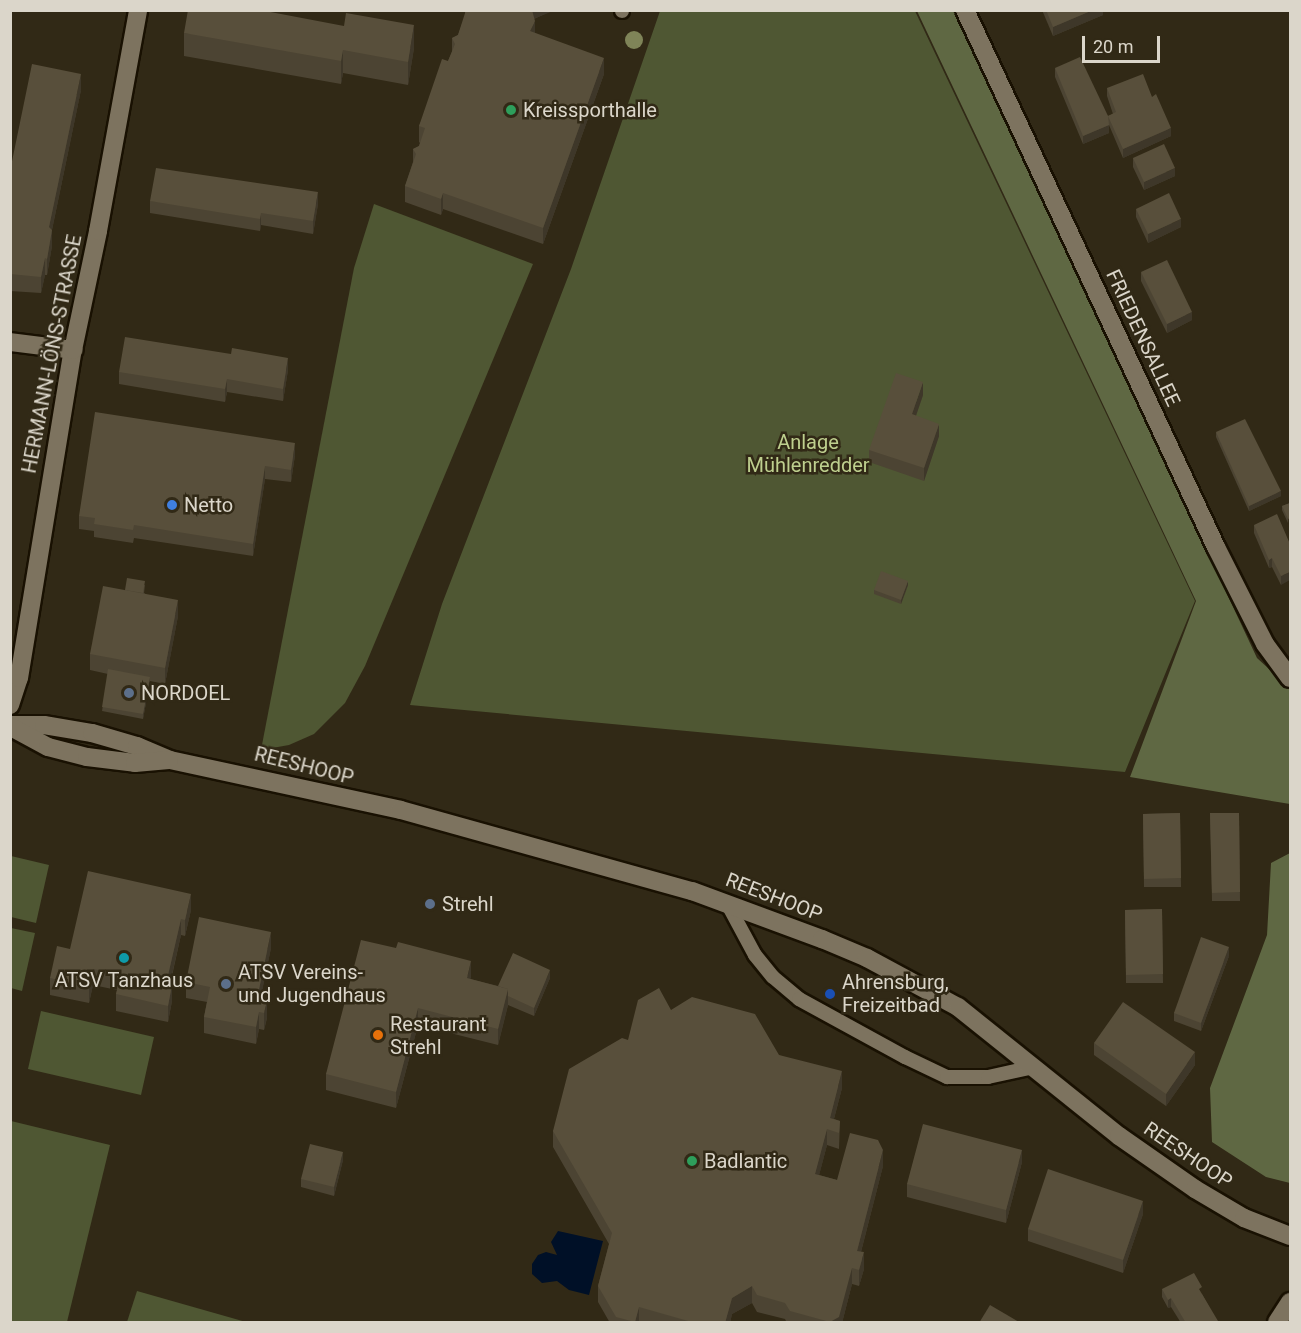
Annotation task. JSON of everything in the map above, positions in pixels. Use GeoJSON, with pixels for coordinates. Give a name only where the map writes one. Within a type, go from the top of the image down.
{"type":"FeatureCollection","features":[{"type":"Feature","properties":{"kind":"street","name":"HERMANN-LÖNS-STRASSE"},"geometry":{"type":"LineString","coordinates":[[10,705],[19,678],[73,350],[98,231],[138,10]]}},
{"type":"Feature","properties":{"kind":"street","name":"FRIEDENSALLEE"},"geometry":{"type":"LineString","coordinates":[[965,10],[1216,547],[1265,644],[1290,678]]}},
{"type":"Feature","properties":{"kind":"street"},"geometry":{"type":"LineString","coordinates":[[10,342],[73,350]]}},
{"type":"Feature","properties":{"kind":"street","name":"REESHOOP"},"geometry":{"type":"LineString","coordinates":[[10,726],[48,747],[87,757],[135,763],[170,760],[401,810],[727,903],[867,958],[958,1007],[1119,1136],[1194,1189],[1244,1218],[1290,1236]]}},
{"type":"Feature","properties":{"kind":"street"},"geometry":{"type":"LineString","coordinates":[[1277,1323],[1290,1302]]}},
{"type":"Feature","properties":{"kind":"lane"},"geometry":{"type":"LineString","coordinates":[[727,903],[756,955],[773,977],[799,999],[905,1057],[947,1077],[988,1077],[1033,1067]]}},
{"type":"Feature","properties":{"kind":"green space","name":"Anlage Mühlenredder"},"geometry":{"type":"Polygon","coordinates":[[[660,11],[915,11],[1195,601],[1125,772],[410,705],[442,604],[571,269],[660,11]]]}},
{"type":"Feature","properties":{"kind":"green space"},"geometry":{"type":"Polygon","coordinates":[[[917,11],[954,11],[1257,658],[1290,688],[1290,804],[1130,777],[1196,601],[917,11]]]}},
{"type":"Feature","properties":{"kind":"green space"},"geometry":{"type":"Polygon","coordinates":[[[374,204],[533,264],[365,666],[345,703],[314,734],[289,745],[261,750],[354,268],[374,204]]]}},
{"type":"Feature","properties":{"kind":"green space"},"geometry":{"type":"Polygon","coordinates":[[[1290,853],[1290,1183],[1266,1177],[1212,1142],[1210,1088],[1267,935],[1271,863],[1290,853]]]}},
{"type":"Feature","properties":{"kind":"green space"},"geometry":{"type":"Polygon","coordinates":[[[11,856],[49,865],[36,923],[11,917],[11,856]]]}},
{"type":"Feature","properties":{"kind":"green space"},"geometry":{"type":"Polygon","coordinates":[[[11,928],[35,933],[22,991],[11,988],[11,928]]]}},
{"type":"Feature","properties":{"kind":"green space"},"geometry":{"type":"Polygon","coordinates":[[[41,1011],[154,1037],[141,1095],[28,1069],[41,1011]]]}},
{"type":"Feature","properties":{"kind":"green space"},"geometry":{"type":"Polygon","coordinates":[[[11,1121],[110,1145],[67,1322],[11,1322],[11,1121]]]}},
{"type":"Feature","properties":{"kind":"green space"},"geometry":{"type":"Polygon","coordinates":[[[137,1291],[246,1322],[127,1322],[137,1291]]]}},
{"type":"Feature","properties":{"kind":"water"},"geometry":{"type":"Polygon","coordinates":[[[558,1231],[603,1241],[589,1295],[569,1290],[557,1281],[542,1283],[532,1274],[532,1264],[538,1255],[546,1252],[557,1255],[551,1242],[558,1231]]]}},
{"type":"Feature","properties":{"kind":"building"},"geometry":{"type":"Polygon","coordinates":[[[188,10],[260,10],[344,26],[346,13],[414,25],[408,62],[343,50],[341,61],[184,33],[188,10]]]}},
{"type":"Feature","properties":{"kind":"building","name":"Kreissporthalle"},"geometry":{"type":"Polygon","coordinates":[[[466,10],[532,10],[535,21],[530,31],[604,58],[543,228],[443,193],[441,199],[405,186],[416,154],[413,149],[419,146],[425,128],[419,126],[442,59],[448,61],[455,44],[452,38],[458,35],[466,10]]]}},
{"type":"Feature","properties":{"kind":"building"},"geometry":{"type":"Polygon","coordinates":[[[1046,10],[1093,10],[1053,27],[1046,10]]]}},
{"type":"Feature","properties":{"kind":"building"},"geometry":{"type":"Polygon","coordinates":[[[1080,57],[1108,116],[1109,125],[1083,136],[1055,68],[1080,57]]]}},
{"type":"Feature","properties":{"kind":"building"},"geometry":{"type":"Polygon","coordinates":[[[32,64],[81,74],[49,227],[52,230],[47,259],[45,258],[41,277],[10,274],[10,171],[32,64]]]}},
{"type":"Feature","properties":{"kind":"building"},"geometry":{"type":"Polygon","coordinates":[[[1143,74],[1152,97],[1156,94],[1171,128],[1123,149],[1108,116],[1116,112],[1107,88],[1143,74]]]}},
{"type":"Feature","properties":{"kind":"building"},"geometry":{"type":"Polygon","coordinates":[[[1164,144],[1175,168],[1144,182],[1133,158],[1164,144]]]}},
{"type":"Feature","properties":{"kind":"building"},"geometry":{"type":"Polygon","coordinates":[[[156,168],[318,192],[313,221],[261,213],[260,219],[150,201],[156,168]]]}},
{"type":"Feature","properties":{"kind":"building"},"geometry":{"type":"Polygon","coordinates":[[[1169,193],[1181,219],[1148,234],[1136,209],[1169,193]]]}},
{"type":"Feature","properties":{"kind":"building"},"geometry":{"type":"Polygon","coordinates":[[[1167,260],[1192,312],[1167,324],[1141,272],[1167,260]]]}},
{"type":"Feature","properties":{"kind":"building"},"geometry":{"type":"Polygon","coordinates":[[[125,337],[231,354],[232,348],[288,358],[283,389],[227,379],[225,389],[119,372],[125,337]]]}},
{"type":"Feature","properties":{"kind":"building"},"geometry":{"type":"Polygon","coordinates":[[[896,373],[923,382],[912,414],[939,424],[924,468],[869,450],[896,373]]]}},
{"type":"Feature","properties":{"kind":"building","name":"Netto"},"geometry":{"type":"Polygon","coordinates":[[[95,412],[295,443],[291,470],[265,466],[253,544],[134,525],[133,530],[94,524],[95,518],[79,516],[95,412]]]}},
{"type":"Feature","properties":{"kind":"building"},"geometry":{"type":"Polygon","coordinates":[[[1245,419],[1281,491],[1249,506],[1216,432],[1245,419]]]}},
{"type":"Feature","properties":{"kind":"building"},"geometry":{"type":"Polygon","coordinates":[[[1290,503],[1290,518],[1288,519],[1282,506],[1290,503]]]}},
{"type":"Feature","properties":{"kind":"building"},"geometry":{"type":"Polygon","coordinates":[[[1277,514],[1290,544],[1290,572],[1281,576],[1272,558],[1269,560],[1254,525],[1277,514]]]}},
{"type":"Feature","properties":{"kind":"building"},"geometry":{"type":"Polygon","coordinates":[[[881,571],[908,581],[901,600],[874,590],[881,571]]]}},
{"type":"Feature","properties":{"kind":"building"},"geometry":{"type":"Polygon","coordinates":[[[127,578],[145,581],[143,593],[125,590],[127,578]]]}},
{"type":"Feature","properties":{"kind":"building"},"geometry":{"type":"Polygon","coordinates":[[[103,586],[178,600],[165,668],[90,654],[103,586]]]}},
{"type":"Feature","properties":{"kind":"building"},"geometry":{"type":"Polygon","coordinates":[[[108,669],[150,677],[143,714],[102,707],[108,669]]]}},
{"type":"Feature","properties":{"kind":"building"},"geometry":{"type":"Polygon","coordinates":[[[1180,813],[1181,878],[1144,879],[1143,814],[1180,813]]]}},
{"type":"Feature","properties":{"kind":"building"},"geometry":{"type":"Polygon","coordinates":[[[1210,813],[1239,813],[1240,892],[1212,893],[1210,813]]]}},
{"type":"Feature","properties":{"kind":"building","name":"ATSV Tanzhaus"},"geometry":{"type":"Polygon","coordinates":[[[88,871],[191,894],[185,920],[181,919],[166,984],[172,985],[168,1006],[116,994],[121,974],[93,969],[89,987],[50,978],[57,946],[70,949],[88,871]]]}},
{"type":"Feature","properties":{"kind":"building"},"geometry":{"type":"Polygon","coordinates":[[[1162,909],[1163,974],[1126,975],[1125,910],[1162,909]]]}},
{"type":"Feature","properties":{"kind":"building","name":"ATSV Vereins- und Jugendhaus"},"geometry":{"type":"Polygon","coordinates":[[[199,917],[271,932],[257,999],[267,1001],[264,1013],[259,1012],[256,1027],[204,1017],[210,987],[186,982],[199,917]]]}},
{"type":"Feature","properties":{"kind":"building"},"geometry":{"type":"Polygon","coordinates":[[[1201,937],[1229,947],[1201,1023],[1174,1013],[1201,937]]]}},
{"type":"Feature","properties":{"kind":"building","name":"Restaurant Strehl"},"geometry":{"type":"Polygon","coordinates":[[[361,940],[396,948],[398,942],[471,961],[467,978],[508,989],[498,1029],[418,1008],[396,1092],[326,1074],[361,940]]]}},
{"type":"Feature","properties":{"kind":"building"},"geometry":{"type":"Polygon","coordinates":[[[513,953],[550,970],[534,1008],[508,996],[508,989],[498,986],[513,953]]]}},
{"type":"Feature","properties":{"kind":"building","name":"Badlantic"},"geometry":{"type":"Polygon","coordinates":[[[659,988],[671,1010],[692,997],[755,1014],[779,1055],[842,1071],[830,1118],[840,1121],[839,1133],[827,1129],[815,1174],[837,1180],[850,1133],[878,1140],[883,1150],[857,1251],[864,1252],[859,1270],[852,1268],[839,1317],[830,1322],[790,1311],[785,1303],[757,1295],[752,1286],[732,1298],[725,1323],[695,1323],[639,1307],[635,1322],[616,1317],[598,1286],[612,1233],[553,1131],[569,1069],[622,1038],[628,1040],[638,1000],[659,988]]]}},
{"type":"Feature","properties":{"kind":"building"},"geometry":{"type":"Polygon","coordinates":[[[1123,1002],[1195,1052],[1166,1094],[1094,1043],[1123,1002]]]}},
{"type":"Feature","properties":{"kind":"building"},"geometry":{"type":"Polygon","coordinates":[[[923,1124],[1022,1150],[1006,1210],[907,1184],[923,1124]]]}},
{"type":"Feature","properties":{"kind":"building"},"geometry":{"type":"Polygon","coordinates":[[[310,1144],[343,1152],[334,1187],[301,1179],[310,1144]]]}},
{"type":"Feature","properties":{"kind":"building"},"geometry":{"type":"Polygon","coordinates":[[[1048,1169],[1143,1201],[1123,1260],[1028,1229],[1048,1169]]]}},
{"type":"Feature","properties":{"kind":"building"},"geometry":{"type":"Polygon","coordinates":[[[1194,1273],[1202,1287],[1199,1289],[1218,1321],[1216,1323],[1186,1323],[1171,1298],[1168,1300],[1162,1289],[1194,1273]]]}},
{"type":"Feature","properties":{"kind":"building"},"geometry":{"type":"Polygon","coordinates":[[[990,1305],[1019,1322],[1019,1323],[979,1323],[990,1305]]]}},
{"type":"Feature","properties":{"kind":"place","name":"Kreissporthalle"},"geometry":{"type":"Point","coordinates":[511,110]}},
{"type":"Feature","properties":{"kind":"place","name":"Netto"},"geometry":{"type":"Point","coordinates":[172,505]}},
{"type":"Feature","properties":{"kind":"place","name":"NORDOEL"},"geometry":{"type":"Point","coordinates":[129,693]}},
{"type":"Feature","properties":{"kind":"place","name":"Strehl"},"geometry":{"type":"Point","coordinates":[430,904]}},
{"type":"Feature","properties":{"kind":"place","name":"ATSV Tanzhaus"},"geometry":{"type":"Point","coordinates":[124,958]}},
{"type":"Feature","properties":{"kind":"place","name":"ATSV Vereins- und Jugendhaus"},"geometry":{"type":"Point","coordinates":[226,984]}},
{"type":"Feature","properties":{"kind":"place","name":"Ahrensburg, Freizeitbad"},"geometry":{"type":"Point","coordinates":[830,994]}},
{"type":"Feature","properties":{"kind":"place","name":"Restaurant Strehl"},"geometry":{"type":"Point","coordinates":[378,1035]}},
{"type":"Feature","properties":{"kind":"place","name":"Badlantic"},"geometry":{"type":"Point","coordinates":[692,1161]}}]}
